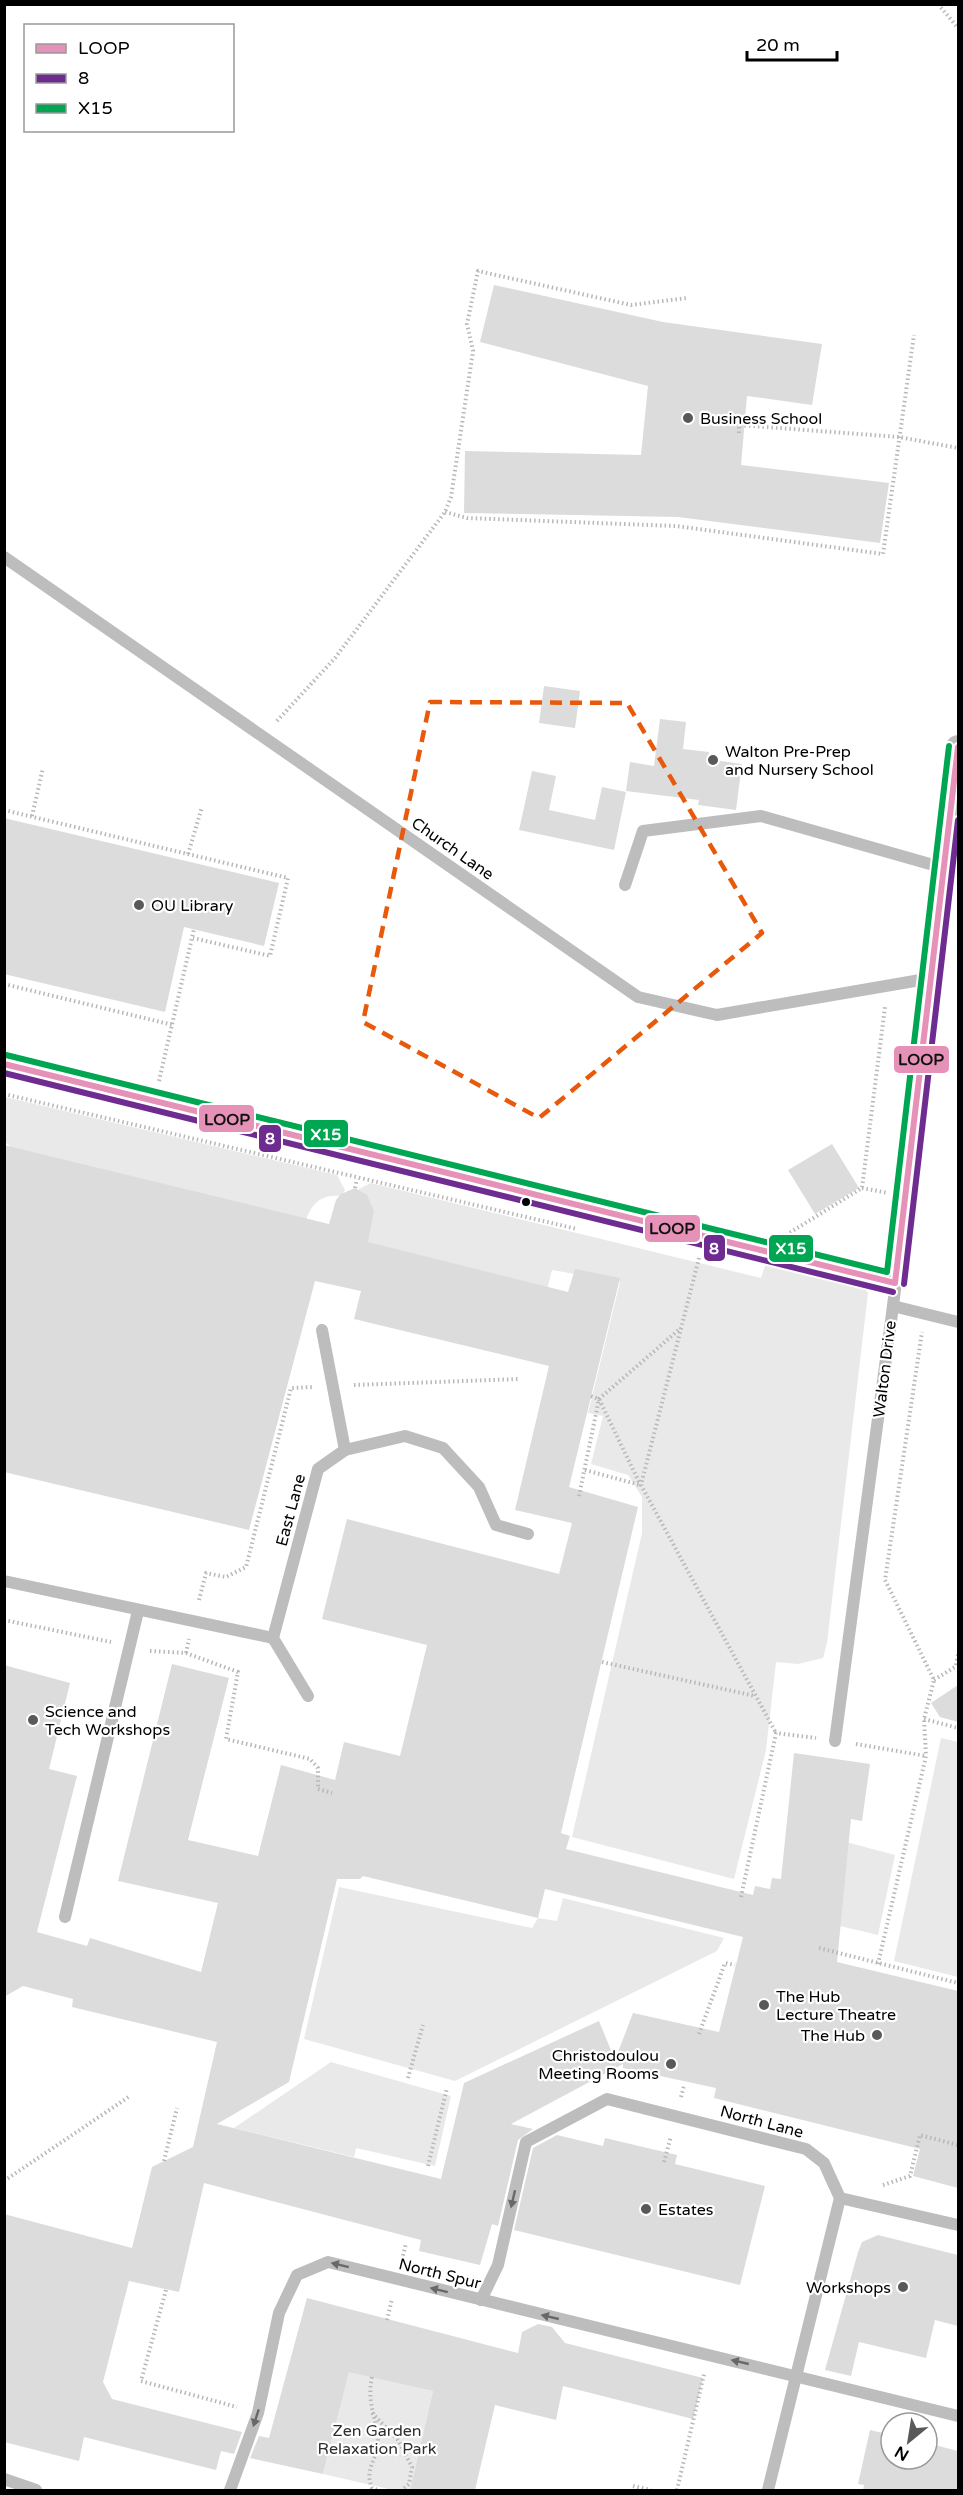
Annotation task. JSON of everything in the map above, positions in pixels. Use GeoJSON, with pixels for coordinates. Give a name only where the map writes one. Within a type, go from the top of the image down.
{"type":"FeatureCollection","features":[{"type":"Feature","properties":{"kind":"street","name":"Walton Drive"},"geometry":{"type":"LineString","coordinates":[[932,978],[958,747]]}},
{"type":"Feature","properties":{"kind":"lane","name":"Church Lane"},"geometry":{"type":"LineString","coordinates":[[4,557],[638,997],[717,1015],[932,978]]}},
{"type":"Feature","properties":{"kind":"lane"},"geometry":{"type":"LineString","coordinates":[[625,885],[643,831],[761,816],[944,868]]}},
{"type":"Feature","properties":{"kind":"lane","name":"Walton Drive"},"geometry":{"type":"LineString","coordinates":[[835,1741],[932,978]]}},
{"type":"Feature","properties":{"kind":"lane"},"geometry":{"type":"LineString","coordinates":[[4,1064],[895,1282]]}},
{"type":"Feature","properties":{"kind":"lane"},"geometry":{"type":"LineString","coordinates":[[892,1306],[958,1322]]}},
{"type":"Feature","properties":{"kind":"lane"},"geometry":{"type":"LineString","coordinates":[[322,1330],[345,1450]]}},
{"type":"Feature","properties":{"kind":"lane","name":"East Lane"},"geometry":{"type":"LineString","coordinates":[[273,1638],[318,1469],[345,1450],[405,1436],[443,1448],[479,1487],[496,1525],[528,1534]]}},
{"type":"Feature","properties":{"kind":"lane"},"geometry":{"type":"LineString","coordinates":[[4,1581],[273,1638],[308,1696]]}},
{"type":"Feature","properties":{"kind":"lane"},"geometry":{"type":"LineString","coordinates":[[65,1917],[138,1611]]}},
{"type":"Feature","properties":{"kind":"lane","name":"North Lane"},"geometry":{"type":"LineString","coordinates":[[482,2301],[498,2265],[526,2142],[607,2099],[806,2149],[824,2163],[840,2198]]}},
{"type":"Feature","properties":{"kind":"lane"},"geometry":{"type":"LineString","coordinates":[[768,2490],[840,2198],[958,2225]]}},
{"type":"Feature","properties":{"kind":"lane","name":"North Spur"},"geometry":{"type":"LineString","coordinates":[[230,2490],[258,2413],[279,2313],[297,2275],[328,2262],[958,2416]]}},
{"type":"Feature","properties":{"kind":"lane"},"geometry":{"type":"LineString","coordinates":[[4,2479],[36,2490]]}},
{"type":"Feature","properties":{"kind":"path"},"geometry":{"type":"LineString","coordinates":[[938,4],[958,28]]}},
{"type":"Feature","properties":{"kind":"path"},"geometry":{"type":"LineString","coordinates":[[266,738],[275,723],[335,658],[445,512],[452,497],[473,351],[467,324],[478,271],[631,305],[687,298]]}},
{"type":"Feature","properties":{"kind":"path"},"geometry":{"type":"LineString","coordinates":[[445,512],[466,518],[676,526],[884,554],[914,335]]}},
{"type":"Feature","properties":{"kind":"path"},"geometry":{"type":"LineString","coordinates":[[739,433],[739,425],[899,437],[958,448]]}},
{"type":"Feature","properties":{"kind":"path"},"geometry":{"type":"LineString","coordinates":[[32,816],[43,768]]}},
{"type":"Feature","properties":{"kind":"path"},"geometry":{"type":"LineString","coordinates":[[188,854],[202,807]]}},
{"type":"Feature","properties":{"kind":"path"},"geometry":{"type":"LineString","coordinates":[[4,810],[288,878],[270,956],[193,938]]}},
{"type":"Feature","properties":{"kind":"path"},"geometry":{"type":"LineString","coordinates":[[148,1129],[195,929]]}},
{"type":"Feature","properties":{"kind":"path"},"geometry":{"type":"LineString","coordinates":[[4,984],[173,1025]]}},
{"type":"Feature","properties":{"kind":"path"},"geometry":{"type":"LineString","coordinates":[[773,1252],[789,1231],[862,1188],[888,985]]}},
{"type":"Feature","properties":{"kind":"path"},"geometry":{"type":"LineString","coordinates":[[4,1094],[585,1231]]}},
{"type":"Feature","properties":{"kind":"path"},"geometry":{"type":"LineString","coordinates":[[356,1188],[357,1179]]}},
{"type":"Feature","properties":{"kind":"path"},"geometry":{"type":"LineString","coordinates":[[688,1255],[709,1260]]}},
{"type":"Feature","properties":{"kind":"path"},"geometry":{"type":"LineString","coordinates":[[640,1485],[699,1258]]}},
{"type":"Feature","properties":{"kind":"path"},"geometry":{"type":"LineString","coordinates":[[878,1964],[926,1756],[924,1719],[934,1680],[885,1580],[925,1314]]}},
{"type":"Feature","properties":{"kind":"path"},"geometry":{"type":"LineString","coordinates":[[579,1496],[599,1399],[681,1328]]}},
{"type":"Feature","properties":{"kind":"path"},"geometry":{"type":"LineString","coordinates":[[591,1396],[599,1399],[640,1485],[776,1733],[741,1897]]}},
{"type":"Feature","properties":{"kind":"path"},"geometry":{"type":"LineString","coordinates":[[585,1470],[640,1485]]}},
{"type":"Feature","properties":{"kind":"path"},"geometry":{"type":"LineString","coordinates":[[4,1620],[129,1647],[186,1653],[238,1672],[226,1739],[310,1759],[318,1768],[318,1789],[332,1793]]}},
{"type":"Feature","properties":{"kind":"path"},"geometry":{"type":"LineString","coordinates":[[934,1680],[957,1665],[958,1654]]}},
{"type":"Feature","properties":{"kind":"path"},"geometry":{"type":"LineString","coordinates":[[602,1662],[756,1697]]}},
{"type":"Feature","properties":{"kind":"path"},"geometry":{"type":"LineString","coordinates":[[924,1719],[958,1728]]}},
{"type":"Feature","properties":{"kind":"path"},"geometry":{"type":"LineString","coordinates":[[776,1733],[926,1756]]}},
{"type":"Feature","properties":{"kind":"path"},"geometry":{"type":"LineString","coordinates":[[819,1948],[958,1983]]}},
{"type":"Feature","properties":{"kind":"path"},"geometry":{"type":"LineString","coordinates":[[699,2034],[725,1963],[735,1965]]}},
{"type":"Feature","properties":{"kind":"path"},"geometry":{"type":"LineString","coordinates":[[408,2078],[423,2025]]}},
{"type":"Feature","properties":{"kind":"path"},"geometry":{"type":"LineString","coordinates":[[428,2166],[447,2088]]}},
{"type":"Feature","properties":{"kind":"path"},"geometry":{"type":"LineString","coordinates":[[4,2181],[130,2096]]}},
{"type":"Feature","properties":{"kind":"path"},"geometry":{"type":"LineString","coordinates":[[164,2161],[177,2108]]}},
{"type":"Feature","properties":{"kind":"path"},"geometry":{"type":"LineString","coordinates":[[840,2198],[910,2176],[920,2135],[958,2145]]}},
{"type":"Feature","properties":{"kind":"path"},"geometry":{"type":"LineString","coordinates":[[166,2290],[141,2381],[258,2413]]}},
{"type":"Feature","properties":{"kind":"path"},"geometry":{"type":"LineString","coordinates":[[677,2490],[709,2354]]}},
{"type":"Feature","properties":{"kind":"path"},"geometry":{"type":"LineString","coordinates":[[372,2377],[369,2393],[378,2440],[368,2473],[371,2489],[378,2490]]}},
{"type":"Feature","properties":{"kind":"path"},"geometry":{"type":"LineString","coordinates":[[372,2413],[398,2440],[412,2467],[409,2484],[402,2490]]}},
{"type":"Feature","properties":{"kind":"path"},"geometry":{"type":"LineString","coordinates":[[633,2486],[651,2490]]}},
{"type":"Feature","properties":{"kind":"highlighted area"},"geometry":{"type":"Polygon","coordinates":[[[430,702],[627,703],[762,933],[539,1118],[363,1022],[430,702]]]}},
{"type":"Feature","properties":{"kind":"green space"},"geometry":{"type":"Polygon","coordinates":[[[5,1097],[337,1175],[345,1190],[341,1196],[326,1197],[316,1203],[304,1227],[11,1157],[10,1146],[5,1142],[5,1097]]]}},
{"type":"Feature","properties":{"kind":"green space"},"geometry":{"type":"Polygon","coordinates":[[[371,1183],[761,1278],[768,1256],[849,1275],[860,1282],[868,1293],[827,1643],[823,1658],[798,1664],[776,1662],[766,1750],[734,1879],[572,1837],[642,1533],[642,1497],[628,1475],[591,1464],[603,1416],[588,1413],[620,1282],[552,1270],[543,1306],[353,1260],[356,1195],[359,1189],[371,1183]]]}},
{"type":"Feature","properties":{"kind":"green space"},"geometry":{"type":"Polygon","coordinates":[[[941,1738],[958,1742],[958,1977],[894,1961],[941,1738]]]}},
{"type":"Feature","properties":{"kind":"green space"},"geometry":{"type":"Polygon","coordinates":[[[842,1841],[895,1855],[878,1935],[840,1926],[842,1841]]]}},
{"type":"Feature","properties":{"kind":"green space"},"geometry":{"type":"Polygon","coordinates":[[[339,1887],[532,1928],[538,1918],[557,1921],[563,1898],[724,1938],[717,1951],[455,2081],[304,2039],[339,1887]]]}},
{"type":"Feature","properties":{"kind":"green space"},"geometry":{"type":"Polygon","coordinates":[[[331,2062],[451,2096],[435,2166],[356,2148],[354,2157],[234,2128],[331,2062]]]}},
{"type":"Feature","properties":{"kind":"green space","name":"Zen Garden Relaxation Park"},"geometry":{"type":"Polygon","coordinates":[[[349,2371],[433,2391],[410,2490],[393,2490],[323,2474],[349,2371]]]}},
{"type":"Feature","properties":{"kind":"building","name":"Business School"},"geometry":{"type":"Polygon","coordinates":[[[494,285],[663,322],[822,344],[812,405],[747,396],[741,465],[889,483],[880,543],[678,517],[464,513],[465,451],[641,455],[648,386],[480,342],[494,285]]]}},
{"type":"Feature","properties":{"kind":"building"},"geometry":{"type":"Polygon","coordinates":[[[544,686],[580,691],[575,728],[539,723],[544,686]]]}},
{"type":"Feature","properties":{"kind":"building"},"geometry":{"type":"Polygon","coordinates":[[[660,719],[686,722],[683,749],[709,752],[708,759],[742,764],[736,810],[698,805],[699,800],[626,791],[630,762],[654,766],[660,719]]]}},
{"type":"Feature","properties":{"kind":"building"},"geometry":{"type":"Polygon","coordinates":[[[532,771],[556,776],[549,810],[595,820],[602,787],[626,792],[614,850],[519,830],[532,771]]]}},
{"type":"Feature","properties":{"kind":"building","name":"OU Library"},"geometry":{"type":"Polygon","coordinates":[[[4,818],[279,883],[264,946],[184,927],[165,1012],[4,974],[4,818]]]}},
{"type":"Feature","properties":{"kind":"building"},"geometry":{"type":"Polygon","coordinates":[[[832,1144],[859,1188],[815,1214],[788,1170],[832,1144]]]}},
{"type":"Feature","properties":{"kind":"building"},"geometry":{"type":"Polygon","coordinates":[[[4,1145],[329,1224],[336,1200],[341,1194],[355,1188],[367,1195],[374,1211],[368,1242],[568,1292],[575,1269],[620,1278],[569,1487],[638,1507],[561,1833],[570,1836],[566,1849],[753,1895],[755,1886],[770,1889],[772,1878],[781,1879],[794,1753],[870,1764],[862,1821],[851,1819],[837,1962],[958,1991],[958,2188],[913,2176],[920,2149],[714,2098],[716,2088],[623,2068],[623,2064],[511,2124],[533,2129],[518,2140],[498,2226],[492,2224],[480,2265],[419,2251],[421,2240],[204,2183],[179,2292],[129,2281],[103,2382],[112,2399],[242,2432],[234,2454],[221,2451],[216,2470],[84,2437],[79,2461],[4,2442],[4,2214],[132,2248],[152,2167],[193,2147],[217,2042],[72,2007],[73,1999],[23,1986],[4,1997],[4,1665],[70,1683],[49,1769],[77,1776],[37,1932],[87,1946],[90,1938],[201,1972],[218,1903],[118,1881],[172,1664],[229,1678],[188,1840],[258,1856],[281,1765],[335,1780],[344,1742],[400,1756],[427,1645],[322,1619],[347,1519],[559,1574],[572,1523],[515,1510],[549,1366],[354,1319],[361,1291],[315,1281],[249,1530],[4,1472],[4,1145]],[[363,1876],[360,1879],[337,1879],[289,2082],[217,2124],[441,2179],[464,2083],[599,2021],[615,2060],[633,2013],[719,2032],[743,1937],[545,1889],[538,1918],[363,1876]]]}},
{"type":"Feature","properties":{"kind":"building"},"geometry":{"type":"Polygon","coordinates":[[[958,1685],[958,1722],[940,1717],[931,1703],[958,1685]]]}},
{"type":"Feature","properties":{"kind":"building","name":"Estates"},"geometry":{"type":"Polygon","coordinates":[[[557,2135],[603,2146],[605,2138],[677,2155],[675,2164],[765,2186],[740,2285],[514,2230],[533,2148],[557,2135]]]}},
{"type":"Feature","properties":{"kind":"building","name":"Workshops"},"geometry":{"type":"Polygon","coordinates":[[[878,2235],[958,2255],[958,2326],[935,2320],[926,2358],[859,2342],[851,2376],[825,2370],[858,2252],[862,2242],[878,2235]]]}},
{"type":"Feature","properties":{"kind":"building"},"geometry":{"type":"Polygon","coordinates":[[[307,2298],[518,2353],[522,2332],[538,2324],[552,2327],[565,2343],[703,2378],[693,2419],[563,2386],[556,2420],[495,2405],[475,2490],[410,2490],[433,2391],[349,2372],[323,2474],[250,2458],[259,2436],[269,2438],[307,2298]]]}},
{"type":"Feature","properties":{"kind":"building"},"geometry":{"type":"Polygon","coordinates":[[[870,2430],[879,2432],[879,2471],[939,2471],[939,2446],[958,2451],[958,2490],[863,2490],[864,2485],[858,2484],[870,2430]]]}},
{"type":"Feature","properties":{"kind":"transit line","name":"X15"},"geometry":{"type":"LineString","coordinates":[[6,1055],[887,1272],[949,746]]}},
{"type":"Feature","properties":{"kind":"transit line","name":"LOOP"},"geometry":{"type":"LineString","coordinates":[[895,1283],[958,747]]}},
{"type":"Feature","properties":{"kind":"transit line","name":"8"},"geometry":{"type":"LineString","coordinates":[[904,1284],[958,820]]}},
{"type":"Feature","properties":{"kind":"transit line","name":"LOOP"},"geometry":{"type":"LineString","coordinates":[[4,1064],[895,1283]]}},
{"type":"Feature","properties":{"kind":"transit line","name":"8"},"geometry":{"type":"LineString","coordinates":[[4,1073],[893,1292]]}},
{"type":"Feature","properties":{"kind":"place","name":"Business School"},"geometry":{"type":"Point","coordinates":[688,418]}},
{"type":"Feature","properties":{"kind":"place","name":"Walton Pre-Prep and Nursery School"},"geometry":{"type":"Point","coordinates":[713,760]}},
{"type":"Feature","properties":{"kind":"place","name":"OU Library"},"geometry":{"type":"Point","coordinates":[139,905]}},
{"type":"Feature","properties":{"kind":"place","name":"Science and Tech Workshops"},"geometry":{"type":"Point","coordinates":[33,1720]}},
{"type":"Feature","properties":{"kind":"place","name":"The Hub Lecture Theatre"},"geometry":{"type":"Point","coordinates":[764,2005]}},
{"type":"Feature","properties":{"kind":"place","name":"The Hub"},"geometry":{"type":"Point","coordinates":[877,2035]}},
{"type":"Feature","properties":{"kind":"place","name":"Christodoulou Meeting Rooms"},"geometry":{"type":"Point","coordinates":[671,2064]}},
{"type":"Feature","properties":{"kind":"place","name":"Estates"},"geometry":{"type":"Point","coordinates":[646,2209]}},
{"type":"Feature","properties":{"kind":"place","name":"Workshops"},"geometry":{"type":"Point","coordinates":[903,2287]}}]}
